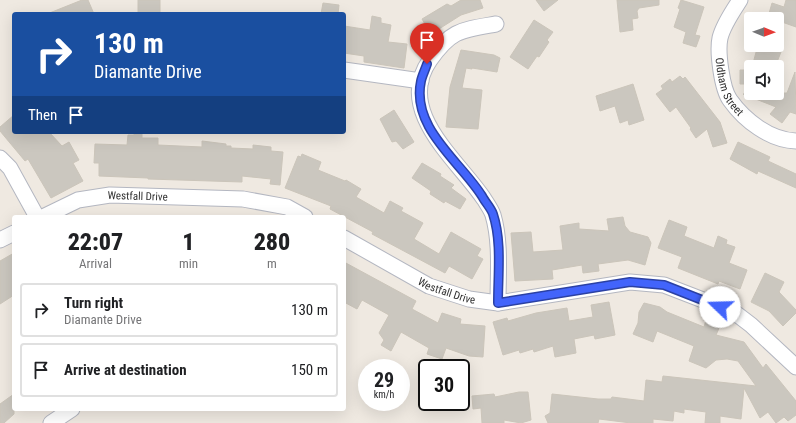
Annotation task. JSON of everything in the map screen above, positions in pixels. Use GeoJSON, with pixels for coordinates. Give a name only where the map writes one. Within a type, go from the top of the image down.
{"type":"FeatureCollection","features":[{"type":"Feature","properties":{"kind":"street","name":"Oldham Street"},"geometry":{"type":"LineString","coordinates":[[740,0],[720,38],[720,59],[723,80],[730,100],[757,128],[788,140],[796,141]]}},
{"type":"Feature","properties":{"kind":"street"},"geometry":{"type":"LineString","coordinates":[[496,24],[463,29],[442,44],[427,64],[421,81],[419,96],[421,110],[428,128],[477,189],[493,214],[498,242],[498,303]]}},
{"type":"Feature","properties":{"kind":"street"},"geometry":{"type":"LineString","coordinates":[[346,70],[421,81]]}},
{"type":"Feature","properties":{"kind":"street"},"geometry":{"type":"LineString","coordinates":[[0,158],[10,168],[36,215]]}},
{"type":"Feature","properties":{"kind":"street","name":"Westfall Drive"},"geometry":{"type":"LineString","coordinates":[[47,215],[78,200],[110,195],[243,199],[287,207],[301,215]]}},
{"type":"Feature","properties":{"kind":"street"},"geometry":{"type":"LineString","coordinates":[[0,240],[12,234]]}},
{"type":"Feature","properties":{"kind":"street","name":"Westfall Drive"},"geometry":{"type":"LineString","coordinates":[[346,239],[429,286],[469,299],[498,303],[630,282],[664,285],[734,312],[751,325],[796,367]]}},
{"type":"Feature","properties":{"kind":"street"},"geometry":{"type":"LineString","coordinates":[[51,423],[69,411]]}},
{"type":"Feature","properties":{"kind":"building"},"geometry":{"type":"Polygon","coordinates":[[[82,0],[88,0],[93,12],[52,12],[82,0]]]}},
{"type":"Feature","properties":{"kind":"building"},"geometry":{"type":"Polygon","coordinates":[[[138,0],[160,0],[160,12],[138,12],[138,0]]]}},
{"type":"Feature","properties":{"kind":"building"},"geometry":{"type":"Polygon","coordinates":[[[461,0],[480,0],[483,8],[461,15],[431,34],[422,19],[447,4],[451,6],[461,0]]]}},
{"type":"Feature","properties":{"kind":"building"},"geometry":{"type":"Polygon","coordinates":[[[536,0],[558,0],[544,11],[536,0]]]}},
{"type":"Feature","properties":{"kind":"building"},"geometry":{"type":"Polygon","coordinates":[[[617,0],[659,0],[659,5],[639,8],[637,11],[638,18],[632,19],[633,30],[620,32],[617,0]]]}},
{"type":"Feature","properties":{"kind":"building"},"geometry":{"type":"Polygon","coordinates":[[[681,0],[704,7],[695,35],[700,36],[696,47],[683,43],[686,32],[674,27],[680,9],[678,8],[681,0]]]}},
{"type":"Feature","properties":{"kind":"building"},"geometry":{"type":"Polygon","coordinates":[[[786,0],[796,0],[796,27],[784,23],[784,12],[769,12],[772,3],[784,7],[786,0]]]}},
{"type":"Feature","properties":{"kind":"building"},"geometry":{"type":"Polygon","coordinates":[[[323,3],[339,5],[338,12],[321,12],[323,3]]]}},
{"type":"Feature","properties":{"kind":"building"},"geometry":{"type":"Polygon","coordinates":[[[372,16],[381,18],[381,23],[391,25],[388,42],[407,44],[404,68],[364,62],[364,56],[346,53],[346,26],[370,30],[372,16]]]}},
{"type":"Feature","properties":{"kind":"building"},"geometry":{"type":"Polygon","coordinates":[[[534,20],[553,32],[547,40],[549,42],[539,57],[537,56],[528,69],[510,57],[534,20]]]}},
{"type":"Feature","properties":{"kind":"building"},"geometry":{"type":"Polygon","coordinates":[[[461,50],[494,55],[500,58],[497,72],[466,68],[462,88],[482,90],[478,129],[446,127],[450,87],[461,50]]]}},
{"type":"Feature","properties":{"kind":"building"},"geometry":{"type":"Polygon","coordinates":[[[756,52],[781,52],[778,60],[754,60],[756,52]]]}},
{"type":"Feature","properties":{"kind":"building"},"geometry":{"type":"Polygon","coordinates":[[[740,70],[744,70],[744,84],[740,84],[740,70]]]}},
{"type":"Feature","properties":{"kind":"building"},"geometry":{"type":"Polygon","coordinates":[[[795,72],[796,114],[790,112],[782,123],[770,114],[776,107],[758,100],[784,100],[784,93],[787,93],[795,72]]]}},
{"type":"Feature","properties":{"kind":"building"},"geometry":{"type":"Polygon","coordinates":[[[680,76],[683,79],[685,77],[720,122],[727,143],[713,147],[707,129],[696,138],[690,129],[691,128],[676,107],[670,112],[656,94],[663,89],[661,86],[670,79],[672,82],[680,76]]]}},
{"type":"Feature","properties":{"kind":"building"},"geometry":{"type":"Polygon","coordinates":[[[633,84],[644,120],[629,125],[628,120],[620,123],[615,106],[600,111],[596,96],[633,84]]]}},
{"type":"Feature","properties":{"kind":"building"},"geometry":{"type":"Polygon","coordinates":[[[394,110],[414,142],[403,149],[396,141],[392,142],[380,119],[394,110]]]}},
{"type":"Feature","properties":{"kind":"building"},"geometry":{"type":"Polygon","coordinates":[[[12,117],[12,134],[51,134],[62,146],[69,142],[79,160],[73,163],[83,181],[51,198],[28,159],[25,161],[0,131],[0,127],[12,117]]]}},
{"type":"Feature","properties":{"kind":"building"},"geometry":{"type":"Polygon","coordinates":[[[142,134],[142,138],[158,138],[158,145],[202,147],[202,141],[226,144],[226,146],[231,146],[231,148],[253,149],[253,145],[271,147],[271,151],[283,152],[280,185],[270,184],[271,179],[242,176],[242,182],[99,176],[99,163],[94,163],[95,144],[127,145],[128,135],[142,134]]]}},
{"type":"Feature","properties":{"kind":"building"},"geometry":{"type":"Polygon","coordinates":[[[738,142],[770,157],[768,161],[796,174],[796,188],[758,171],[757,174],[730,159],[738,142]]]}},
{"type":"Feature","properties":{"kind":"building"},"geometry":{"type":"Polygon","coordinates":[[[302,154],[321,162],[318,170],[345,181],[346,180],[361,189],[356,197],[384,213],[390,201],[403,208],[401,211],[423,223],[414,239],[439,254],[451,232],[481,249],[477,256],[483,259],[472,279],[449,266],[445,273],[372,234],[373,232],[346,218],[346,215],[341,215],[330,209],[331,206],[285,188],[298,156],[301,157],[302,154]]]}},
{"type":"Feature","properties":{"kind":"building"},"geometry":{"type":"Polygon","coordinates":[[[422,163],[441,174],[440,176],[454,185],[451,188],[466,199],[460,209],[445,201],[444,203],[430,194],[431,191],[412,178],[422,163]]]}},
{"type":"Feature","properties":{"kind":"building"},"geometry":{"type":"Polygon","coordinates":[[[623,217],[625,226],[630,232],[648,237],[651,243],[645,265],[628,260],[598,264],[599,271],[583,273],[582,265],[552,270],[553,279],[515,281],[511,233],[531,232],[533,252],[563,250],[560,226],[579,223],[579,229],[609,231],[607,219],[623,217]]]}},
{"type":"Feature","properties":{"kind":"building"},"geometry":{"type":"Polygon","coordinates":[[[669,220],[687,227],[684,236],[714,248],[718,236],[727,240],[726,244],[735,247],[729,263],[747,270],[740,289],[719,281],[718,284],[678,268],[682,257],[658,248],[669,220]]]}},
{"type":"Feature","properties":{"kind":"building"},"geometry":{"type":"Polygon","coordinates":[[[12,254],[12,296],[0,304],[0,261],[12,254]]]}},
{"type":"Feature","properties":{"kind":"building"},"geometry":{"type":"Polygon","coordinates":[[[346,263],[416,301],[412,309],[438,323],[442,313],[461,319],[460,324],[485,326],[483,357],[469,356],[446,348],[442,359],[427,354],[429,348],[401,332],[391,351],[381,345],[384,340],[379,333],[389,315],[362,300],[357,309],[346,303],[346,263]]]}},
{"type":"Feature","properties":{"kind":"building"},"geometry":{"type":"Polygon","coordinates":[[[765,273],[784,282],[779,292],[796,310],[796,313],[783,326],[769,311],[751,302],[765,273]]]}},
{"type":"Feature","properties":{"kind":"building"},"geometry":{"type":"Polygon","coordinates":[[[609,302],[615,335],[595,339],[594,335],[574,339],[576,353],[555,357],[553,346],[534,352],[533,349],[520,353],[519,350],[503,355],[493,322],[507,318],[508,321],[536,313],[567,308],[569,321],[593,317],[591,305],[609,302]]]}},
{"type":"Feature","properties":{"kind":"building"},"geometry":{"type":"Polygon","coordinates":[[[644,303],[660,307],[667,312],[704,327],[706,320],[720,326],[716,335],[744,342],[763,368],[766,364],[796,401],[796,415],[788,421],[784,417],[776,423],[768,412],[760,418],[744,388],[741,419],[720,416],[720,423],[705,423],[706,412],[684,409],[684,413],[674,411],[673,421],[653,419],[653,423],[631,423],[599,419],[598,423],[548,423],[545,416],[550,413],[552,394],[598,399],[611,399],[612,397],[644,401],[646,380],[662,382],[663,376],[756,386],[738,361],[727,359],[716,360],[706,368],[689,361],[694,346],[657,331],[653,342],[633,334],[638,323],[639,312],[644,303]]]}},
{"type":"Feature","properties":{"kind":"building"},"geometry":{"type":"Polygon","coordinates":[[[519,392],[528,392],[531,420],[521,423],[504,420],[504,423],[482,423],[481,408],[473,409],[472,396],[494,394],[495,397],[519,392]]]}},
{"type":"Feature","properties":{"kind":"building"},"geometry":{"type":"Polygon","coordinates":[[[12,395],[12,411],[14,411],[14,414],[4,423],[0,423],[0,404],[12,395]]]}},
{"type":"Feature","properties":{"kind":"route"},"geometry":{"type":"LineString","coordinates":[[427,64],[421,81],[419,96],[421,110],[428,128],[477,189],[493,214],[498,242],[498,303],[630,282],[664,285],[720,307]]}}]}
